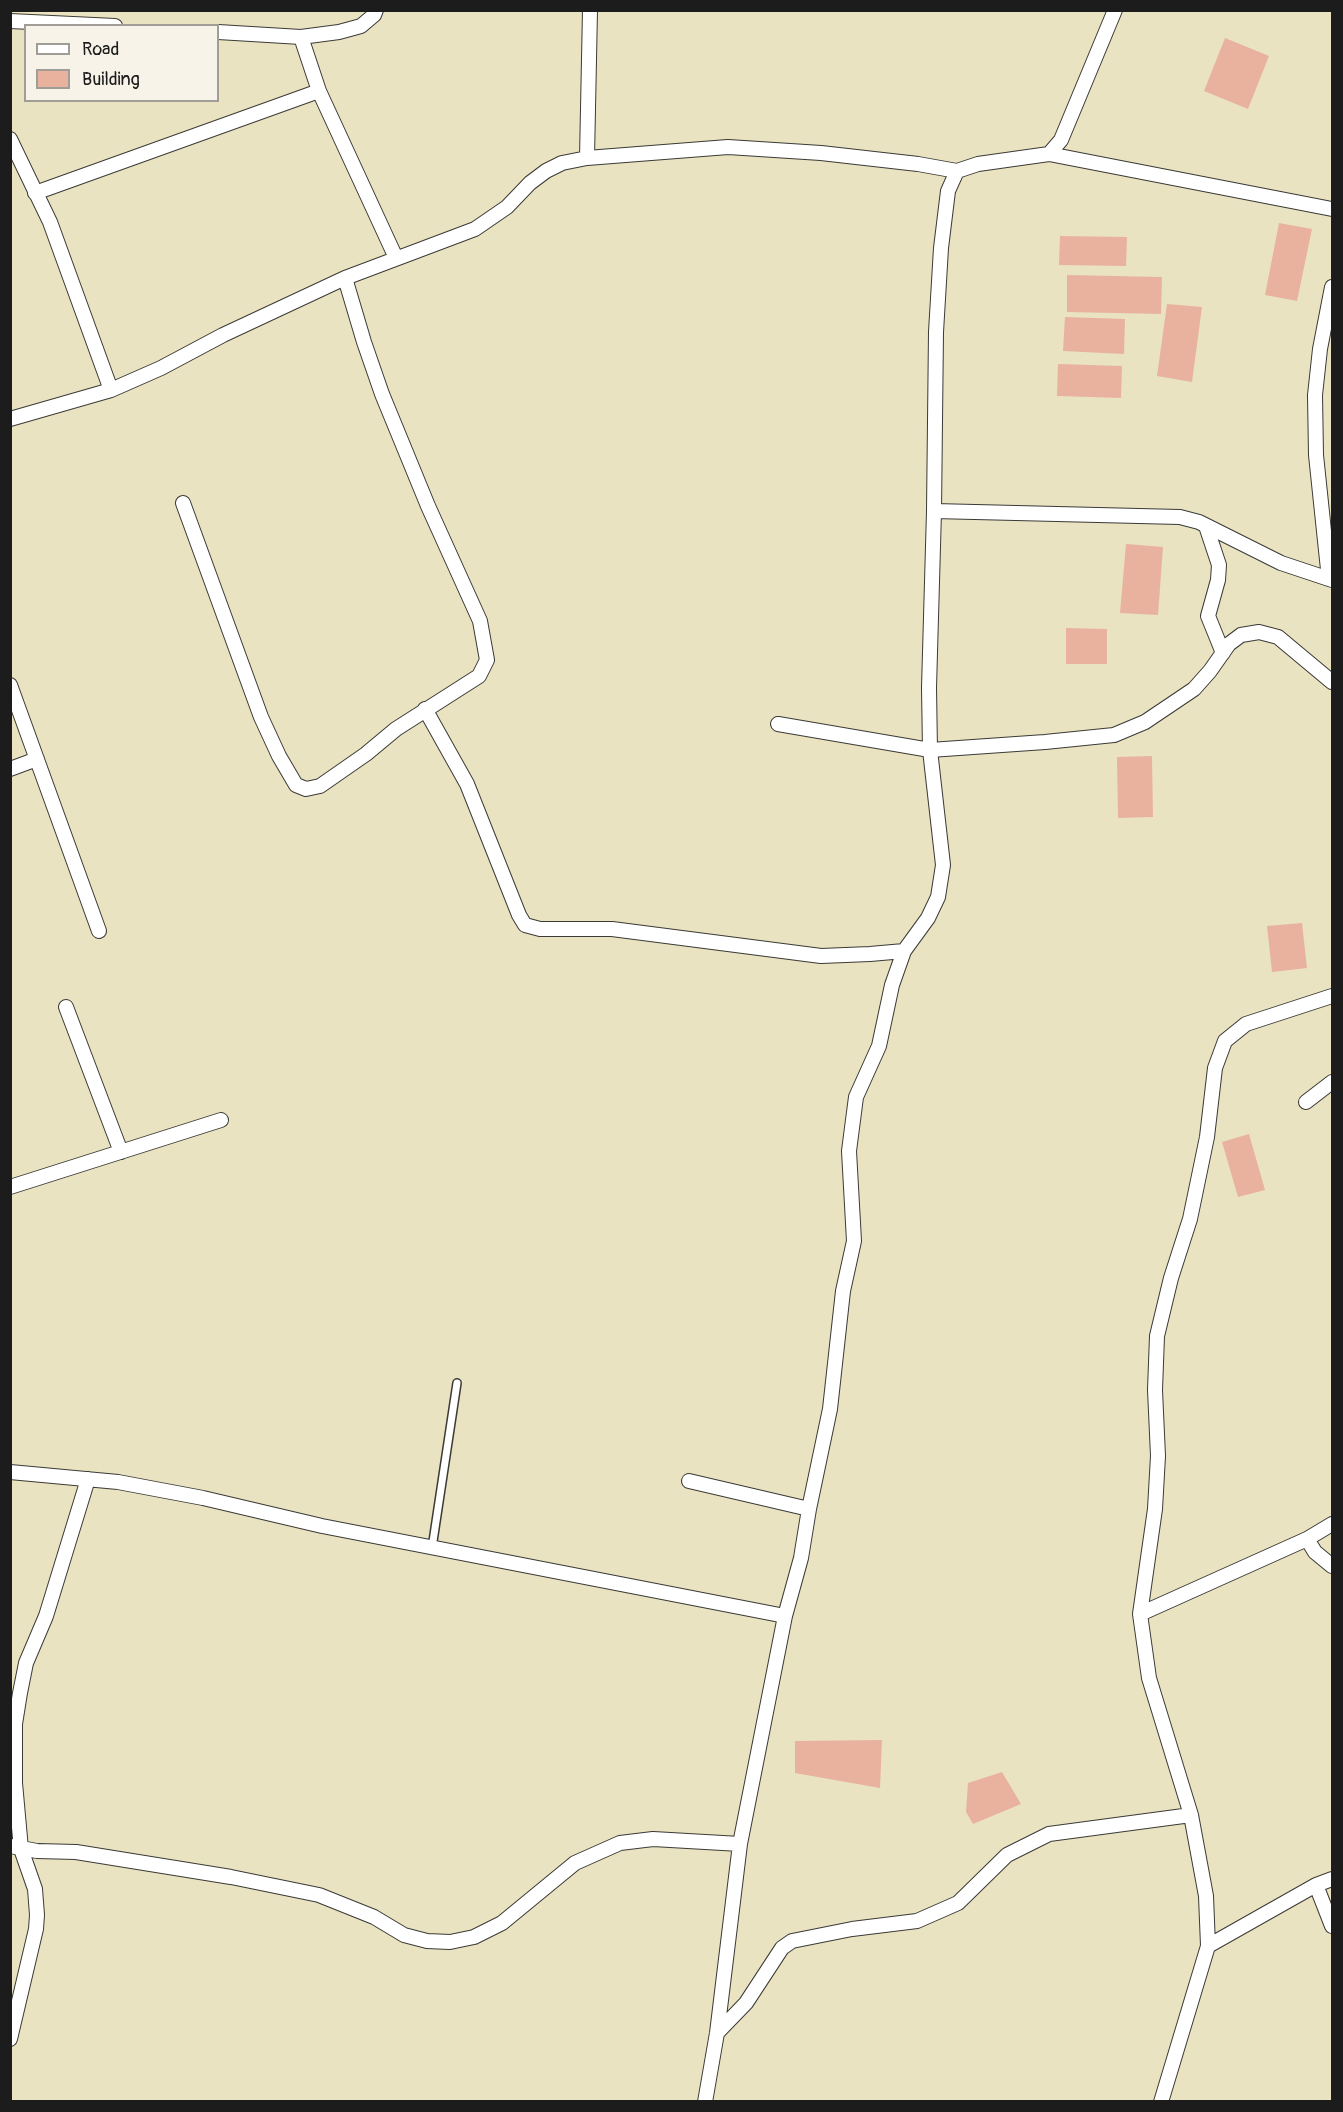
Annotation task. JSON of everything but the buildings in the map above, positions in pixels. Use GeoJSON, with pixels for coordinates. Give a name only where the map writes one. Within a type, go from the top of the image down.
{"type":"FeatureCollection","features":[{"type":"Feature","properties":{"kind":"street"},"geometry":{"type":"LineString","coordinates":[[219,32],[301,37],[339,32],[361,26],[374,15],[376,10]]}},
{"type":"Feature","properties":{"kind":"street"},"geometry":{"type":"LineString","coordinates":[[587,158],[590,10]]}},
{"type":"Feature","properties":{"kind":"street"},"geometry":{"type":"LineString","coordinates":[[1049,154],[1061,140],[1114,10]]}},
{"type":"Feature","properties":{"kind":"street"},"geometry":{"type":"LineString","coordinates":[[10,21],[73,24]]}},
{"type":"Feature","properties":{"kind":"street"},"geometry":{"type":"LineString","coordinates":[[301,37],[319,91],[396,258]]}},
{"type":"Feature","properties":{"kind":"street"},"geometry":{"type":"LineString","coordinates":[[35,193],[319,91]]}},
{"type":"Feature","properties":{"kind":"street"},"geometry":{"type":"LineString","coordinates":[[10,139],[50,222],[111,390]]}},
{"type":"Feature","properties":{"kind":"street"},"geometry":{"type":"LineString","coordinates":[[10,419],[111,390],[161,368],[234,329],[345,278],[475,229],[507,207],[530,183],[546,171],[562,164],[587,158],[728,147],[821,153],[918,164],[957,171],[978,164],[1049,154],[1332,209]]}},
{"type":"Feature","properties":{"kind":"street"},"geometry":{"type":"LineString","coordinates":[[705,2102],[717,2033],[740,1844],[785,1616],[801,1558],[830,1409],[843,1291],[854,1241],[849,1151],[856,1097],[879,1046],[892,985],[904,951],[928,918],[938,897],[943,865],[930,750],[936,332],[940,258],[948,191],[957,171]]}},
{"type":"Feature","properties":{"kind":"street"},"geometry":{"type":"LineString","coordinates":[[183,503],[261,717],[279,756],[296,785],[306,789],[320,786],[425,709],[479,676],[487,660],[480,621],[382,394],[345,278]]}},
{"type":"Feature","properties":{"kind":"street"},"geometry":{"type":"LineString","coordinates":[[934,511],[1180,517],[1206,525],[1281,563],[1331,579],[1316,455],[1316,395],[1320,349],[1332,287]]}},
{"type":"Feature","properties":{"kind":"street"},"geometry":{"type":"LineString","coordinates":[[1206,525],[1218,565],[1218,580],[1208,616],[1222,653]]}},
{"type":"Feature","properties":{"kind":"street"},"geometry":{"type":"LineString","coordinates":[[778,724],[930,750],[1114,735],[1145,722],[1194,689],[1229,644],[1241,635],[1259,632],[1278,637],[1332,682]]}},
{"type":"Feature","properties":{"kind":"street"},"geometry":{"type":"LineString","coordinates":[[10,685],[99,931]]}},
{"type":"Feature","properties":{"kind":"street"},"geometry":{"type":"LineString","coordinates":[[425,709],[466,784],[525,925],[540,929],[612,929],[821,956],[904,951]]}},
{"type":"Feature","properties":{"kind":"street"},"geometry":{"type":"LineString","coordinates":[[10,769],[37,759]]}},
{"type":"Feature","properties":{"kind":"street"},"geometry":{"type":"LineString","coordinates":[[1161,2102],[1208,1946],[1206,1896],[1191,1815],[1149,1678],[1140,1614],[1155,1509],[1157,1478],[1157,1336],[1170,1278],[1190,1219],[1207,1137],[1215,1068],[1225,1041],[1246,1024],[1332,996]]}},
{"type":"Feature","properties":{"kind":"street"},"geometry":{"type":"LineString","coordinates":[[66,1007],[121,1152]]}},
{"type":"Feature","properties":{"kind":"street"},"geometry":{"type":"LineString","coordinates":[[1306,1102],[1332,1082]]}},
{"type":"Feature","properties":{"kind":"street"},"geometry":{"type":"LineString","coordinates":[[10,1187],[221,1120]]}},
{"type":"Feature","properties":{"kind":"street"},"geometry":{"type":"LineString","coordinates":[[10,1472],[118,1482],[203,1498],[322,1526],[785,1616]]}},
{"type":"Feature","properties":{"kind":"street"},"geometry":{"type":"LineString","coordinates":[[10,2039],[38,1915],[35,1889],[16,1847],[15,1724],[26,1663],[46,1616],[88,1479]]}},
{"type":"Feature","properties":{"kind":"street"},"geometry":{"type":"LineString","coordinates":[[689,1481],[809,1509]]}},
{"type":"Feature","properties":{"kind":"street"},"geometry":{"type":"LineString","coordinates":[[1140,1614],[1307,1539],[1332,1524]]}},
{"type":"Feature","properties":{"kind":"street"},"geometry":{"type":"LineString","coordinates":[[1307,1539],[1315,1552],[1332,1566]]}},
{"type":"Feature","properties":{"kind":"street"},"geometry":{"type":"LineString","coordinates":[[717,2033],[746,2003],[782,1948],[792,1941],[852,1929],[917,1921],[958,1903],[1006,1855],[1049,1834],[1191,1815]]}},
{"type":"Feature","properties":{"kind":"street"},"geometry":{"type":"LineString","coordinates":[[16,1847],[36,1851],[75,1852],[231,1877],[319,1895],[374,1917],[404,1935],[427,1941],[450,1942],[474,1937],[502,1923],[574,1863],[620,1843],[653,1839],[740,1844]]}},
{"type":"Feature","properties":{"kind":"street"},"geometry":{"type":"LineString","coordinates":[[1208,1946],[1316,1885],[1332,1879]]}},
{"type":"Feature","properties":{"kind":"street"},"geometry":{"type":"LineString","coordinates":[[1316,1885],[1332,1926]]}},
{"type":"Feature","properties":{"kind":"lane"},"geometry":{"type":"LineString","coordinates":[[432,1548],[457,1383]]}}]}
